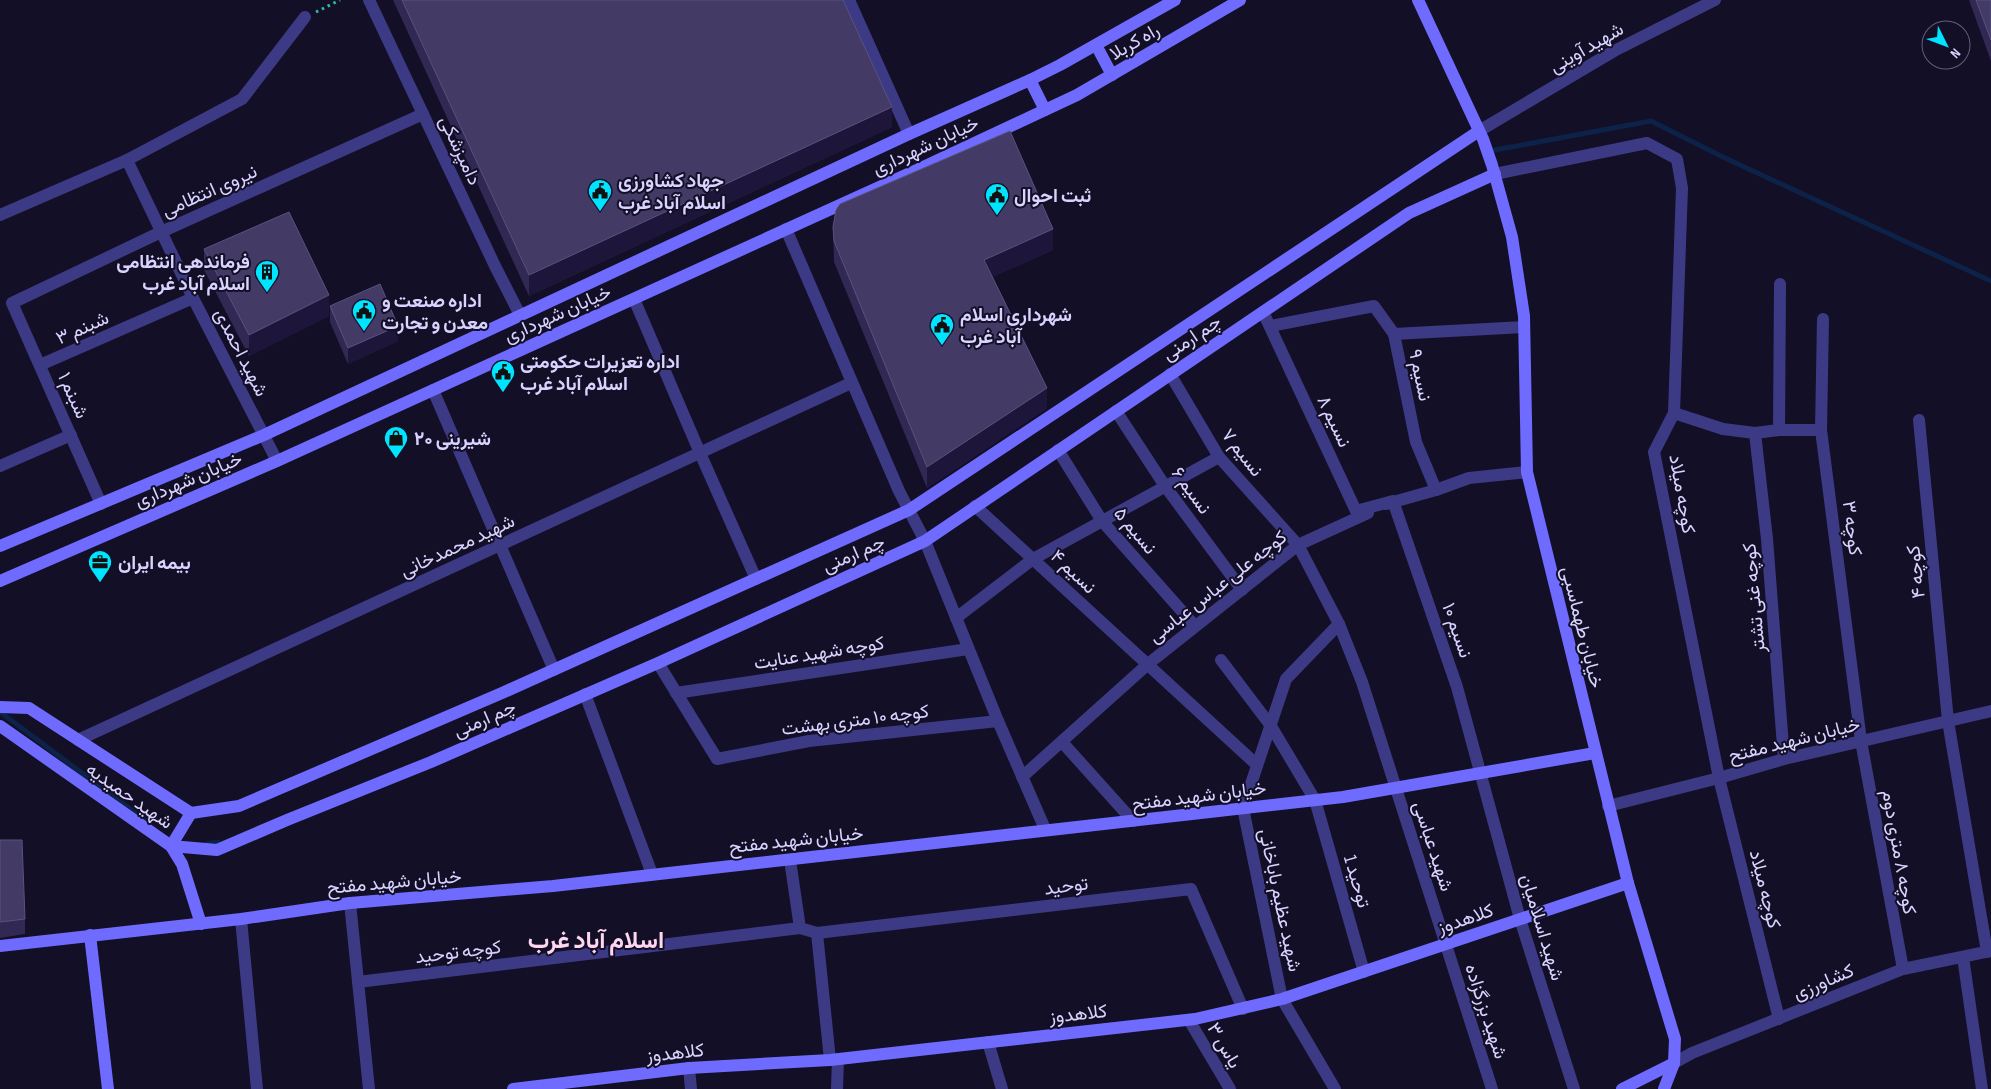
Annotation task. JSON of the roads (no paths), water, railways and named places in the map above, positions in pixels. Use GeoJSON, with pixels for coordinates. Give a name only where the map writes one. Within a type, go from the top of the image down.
{"type":"FeatureCollection","features":[{"type":"Feature","properties":{"kind":"street","name":"دامپزشکی"},"geometry":{"type":"LineString","coordinates":[[369,0],[520,315]]}},
{"type":"Feature","properties":{"kind":"street"},"geometry":{"type":"LineString","coordinates":[[849,0],[909,134]]}},
{"type":"Feature","properties":{"kind":"street","name":"راه کربلا"},"geometry":{"type":"LineString","coordinates":[[1030,80],[1175,0]]}},
{"type":"Feature","properties":{"kind":"street","name":"راه کربلا"},"geometry":{"type":"LineString","coordinates":[[1044,110],[1077,95],[1240,0]]}},
{"type":"Feature","properties":{"kind":"street","name":"خیابان طهماسبی"},"geometry":{"type":"LineString","coordinates":[[1418,0],[1481,135],[1512,236],[1524,327],[1527,472],[1608,806],[1628,882],[1675,1039],[1674,1063],[1664,1089]]}},
{"type":"Feature","properties":{"kind":"street","name":"شهید آوینی"},"geometry":{"type":"LineString","coordinates":[[1481,135],[1614,51],[1715,0]]}},
{"type":"Feature","properties":{"kind":"street"},"geometry":{"type":"LineString","coordinates":[[0,215],[127,160],[242,99],[305,17]]}},
{"type":"Feature","properties":{"kind":"street"},"geometry":{"type":"LineString","coordinates":[[1096,45],[1112,75]]}},
{"type":"Feature","properties":{"kind":"street"},"geometry":{"type":"LineString","coordinates":[[1030,80],[1044,110]]}},
{"type":"Feature","properties":{"kind":"street","name":"خیابان شهرداری"},"geometry":{"type":"LineString","coordinates":[[0,546],[264,435],[909,134],[1030,80]]}},
{"type":"Feature","properties":{"kind":"street","name":"خیابان شهرداری"},"geometry":{"type":"LineString","coordinates":[[0,581],[277,461],[1044,110]]}},
{"type":"Feature","properties":{"kind":"street","name":"نیروی انتظامی"},"geometry":{"type":"LineString","coordinates":[[12,303],[161,232],[423,114]]}},
{"type":"Feature","properties":{"kind":"street","name":"چم ارمنی"},"geometry":{"type":"LineString","coordinates":[[191,813],[239,806],[554,670],[909,510],[1481,135]]}},
{"type":"Feature","properties":{"kind":"street","name":"کوچه میلاد"},"geometry":{"type":"LineString","coordinates":[[1493,170],[1647,143],[1677,158],[1682,188],[1674,413],[1654,452],[1719,778],[1778,1019]]}},
{"type":"Feature","properties":{"kind":"street","name":"شهید احمدی"},"geometry":{"type":"LineString","coordinates":[[127,160],[193,298],[277,461]]}},
{"type":"Feature","properties":{"kind":"street","name":"چم ارمنی"},"geometry":{"type":"LineString","coordinates":[[171,846],[217,850],[286,820],[431,762],[658,663],[925,541],[1408,213],[1493,170]]}},
{"type":"Feature","properties":{"kind":"street"},"geometry":{"type":"LineString","coordinates":[[786,229],[899,491],[925,541],[968,649],[1045,830]]}},
{"type":"Feature","properties":{"kind":"street"},"geometry":{"type":"LineString","coordinates":[[1778,430],[1780,284]]}},
{"type":"Feature","properties":{"kind":"street","name":"شبنم ۳"},"geometry":{"type":"LineString","coordinates":[[40,366],[193,298]]}},
{"type":"Feature","properties":{"kind":"street"},"geometry":{"type":"LineString","coordinates":[[634,299],[756,579]]}},
{"type":"Feature","properties":{"kind":"street","name":"شبنم ۱"},"geometry":{"type":"LineString","coordinates":[[12,303],[100,504]]}},
{"type":"Feature","properties":{"kind":"street"},"geometry":{"type":"LineString","coordinates":[[1270,326],[1374,306],[1394,334]]}},
{"type":"Feature","properties":{"kind":"street","name":"نسیم ۸"},"geometry":{"type":"LineString","coordinates":[[1262,312],[1356,512],[1393,501]]}},
{"type":"Feature","properties":{"kind":"street","name":"کوچه ۳"},"geometry":{"type":"LineString","coordinates":[[1823,319],[1821,430],[1861,741]]}},
{"type":"Feature","properties":{"kind":"street","name":"نسیم ۹"},"geometry":{"type":"LineString","coordinates":[[1436,490],[1416,442],[1394,334],[1524,327]]}},
{"type":"Feature","properties":{"kind":"street","name":"نسیم ۷"},"geometry":{"type":"LineString","coordinates":[[1170,374],[1219,457],[1298,546],[1338,624]]}},
{"type":"Feature","properties":{"kind":"street","name":"شهید محمدخانی"},"geometry":{"type":"LineString","coordinates":[[78,740],[851,383]]}},
{"type":"Feature","properties":{"kind":"street"},"geometry":{"type":"LineString","coordinates":[[433,390],[554,670]]}},
{"type":"Feature","properties":{"kind":"street","name":"نسیم ۶"},"geometry":{"type":"LineString","coordinates":[[1116,411],[1165,486],[1242,590]]}},
{"type":"Feature","properties":{"kind":"street"},"geometry":{"type":"LineString","coordinates":[[1674,413],[1722,428],[1754,433],[1778,430],[1821,430]]}},
{"type":"Feature","properties":{"kind":"street","name":"کوچه ۴"},"geometry":{"type":"LineString","coordinates":[[1919,420],[1948,721],[1989,952]]}},
{"type":"Feature","properties":{"kind":"street","name":"کوچه غنی تشتر"},"geometry":{"type":"LineString","coordinates":[[1754,433],[1767,539],[1784,759]]}},
{"type":"Feature","properties":{"kind":"street"},"geometry":{"type":"LineString","coordinates":[[0,466],[71,435]]}},
{"type":"Feature","properties":{"kind":"street","name":"نسیم ۵"},"geometry":{"type":"LineString","coordinates":[[1058,450],[1102,521],[1195,626]]}},
{"type":"Feature","properties":{"kind":"street"},"geometry":{"type":"LineString","coordinates":[[956,618],[1033,559],[1219,457]]}},
{"type":"Feature","properties":{"kind":"street","name":"کوچه علی عباس عباسی"},"geometry":{"type":"LineString","coordinates":[[1022,777],[1148,664],[1298,546],[1393,501],[1436,490],[1469,478],[1527,472]]}},
{"type":"Feature","properties":{"kind":"street","name":"نسیم ۱۰"},"geometry":{"type":"LineString","coordinates":[[1393,501],[1457,687],[1480,774]]}},
{"type":"Feature","properties":{"kind":"street","name":"نسیم ۴"},"geometry":{"type":"LineString","coordinates":[[975,506],[1258,765]]}},
{"type":"Feature","properties":{"kind":"street"},"geometry":{"type":"LineString","coordinates":[[1243,808],[1286,680],[1338,624]]}},
{"type":"Feature","properties":{"kind":"street","name":"شهید عباسی"},"geometry":{"type":"LineString","coordinates":[[1338,624],[1362,682],[1446,945]]}},
{"type":"Feature","properties":{"kind":"street","name":"کوچه شهید عنایت"},"geometry":{"type":"LineString","coordinates":[[676,693],[968,649]]}},
{"type":"Feature","properties":{"kind":"street","name":"توحید 1"},"geometry":{"type":"LineString","coordinates":[[1221,660],[1270,726],[1315,800],[1364,972]]}},
{"type":"Feature","properties":{"kind":"street"},"geometry":{"type":"LineString","coordinates":[[658,663],[676,693]]}},
{"type":"Feature","properties":{"kind":"street","name":"کوچه ۱۰ متری بهشت"},"geometry":{"type":"LineString","coordinates":[[676,693],[717,759],[809,741],[998,721]]}},
{"type":"Feature","properties":{"kind":"street"},"geometry":{"type":"LineString","coordinates":[[585,694],[652,874]]}},
{"type":"Feature","properties":{"kind":"street","name":"شهید حمیدیه"},"geometry":{"type":"LineString","coordinates":[[0,707],[29,708],[191,813]]}},
{"type":"Feature","properties":{"kind":"street","name":"خیابان شهید مفتح"},"geometry":{"type":"LineString","coordinates":[[1608,806],[1719,778],[1784,759],[1991,711]]}},
{"type":"Feature","properties":{"kind":"street","name":"شهید حمیدیه"},"geometry":{"type":"LineString","coordinates":[[0,726],[171,846],[182,864],[201,924]]}},
{"type":"Feature","properties":{"kind":"street","name":"کوچه ۸ متری دوم"},"geometry":{"type":"LineString","coordinates":[[1861,741],[1903,969]]}},
{"type":"Feature","properties":{"kind":"street"},"geometry":{"type":"LineString","coordinates":[[1062,742],[1133,821]]}},
{"type":"Feature","properties":{"kind":"street","name":"خیابان شهید مفتح"},"geometry":{"type":"LineString","coordinates":[[0,946],[242,919],[350,903],[553,886],[1315,800],[1480,774],[1595,753]]}},
{"type":"Feature","properties":{"kind":"street","name":"شهید اسلامیان"},"geometry":{"type":"LineString","coordinates":[[1480,774],[1520,919],[1574,1089]]}},
{"type":"Feature","properties":{"kind":"street","name":"شهید عظیم باباخانی"},"geometry":{"type":"LineString","coordinates":[[1243,808],[1282,999],[1335,1089]]}},
{"type":"Feature","properties":{"kind":"street"},"geometry":{"type":"LineString","coordinates":[[171,846],[191,813]]}},
{"type":"Feature","properties":{"kind":"street"},"geometry":{"type":"LineString","coordinates":[[790,860],[800,928],[817,933],[837,1089]]}},
{"type":"Feature","properties":{"kind":"street","name":"کلاهدوز"},"geometry":{"type":"LineString","coordinates":[[513,1089],[689,1068],[834,1059],[1189,1020],[1282,999],[1628,882]]}},
{"type":"Feature","properties":{"kind":"street","name":"توحید"},"geometry":{"type":"LineString","coordinates":[[817,933],[1191,889],[1243,1009]]}},
{"type":"Feature","properties":{"kind":"street"},"geometry":{"type":"LineString","coordinates":[[350,903],[369,1089]]}},
{"type":"Feature","properties":{"kind":"street"},"geometry":{"type":"LineString","coordinates":[[242,919],[257,1089]]}},
{"type":"Feature","properties":{"kind":"street","name":"کوچه توحید"},"geometry":{"type":"LineString","coordinates":[[358,982],[800,928]]}},
{"type":"Feature","properties":{"kind":"street"},"geometry":{"type":"LineString","coordinates":[[90,936],[108,1089]]}},
{"type":"Feature","properties":{"kind":"street","name":"شهید بزرگزاده"},"geometry":{"type":"LineString","coordinates":[[1446,945],[1492,1089]]}},
{"type":"Feature","properties":{"kind":"street","name":"کشاورزی"},"geometry":{"type":"LineString","coordinates":[[1674,1063],[1692,1053],[1903,969],[1989,952]]}},
{"type":"Feature","properties":{"kind":"street"},"geometry":{"type":"LineString","coordinates":[[1963,957],[1982,1089]]}},
{"type":"Feature","properties":{"kind":"street","name":"یاس ۳"},"geometry":{"type":"LineString","coordinates":[[1189,1020],[1230,1089]]}},
{"type":"Feature","properties":{"kind":"street"},"geometry":{"type":"LineString","coordinates":[[988,1042],[1002,1089]]}},
{"type":"Feature","properties":{"kind":"street"},"geometry":{"type":"LineString","coordinates":[[1622,1089],[1674,1063]]}},
{"type":"Feature","properties":{"kind":"street"},"geometry":{"type":"LineString","coordinates":[[689,1068],[691,1089]]}},
{"type":"Feature","properties":{"kind":"street"},"geometry":{"type":"LineString","coordinates":[[1986,1089],[1991,1088]]}},
{"type":"Feature","properties":{"kind":"waterway"},"geometry":{"type":"LineString","coordinates":[[1495,150],[1651,121],[1725,158],[1991,281]]}},
{"type":"Feature","properties":{"kind":"waterway"},"geometry":{"type":"LineString","coordinates":[[0,712],[148,822]]}},
{"type":"Feature","properties":{"kind":"waterway"},"geometry":{"type":"LineString","coordinates":[[206,844],[218,842]]}},
{"type":"Feature","properties":{"kind":"place","name":"جهاد کشاورزی اسلام آباد غرب"},"geometry":{"type":"Point","coordinates":[600,212]}},
{"type":"Feature","properties":{"kind":"place","name":"ثبت احوال"},"geometry":{"type":"Point","coordinates":[997,216]}},
{"type":"Feature","properties":{"kind":"place","name":"فرماندهی انتظامی اسلام آباد غرب"},"geometry":{"type":"Point","coordinates":[267,293]}},
{"type":"Feature","properties":{"kind":"place","name":"اداره صنعت و معدن و تجارت"},"geometry":{"type":"Point","coordinates":[364,332]}},
{"type":"Feature","properties":{"kind":"place","name":"شهرداری اسلام آباد غرب"},"geometry":{"type":"Point","coordinates":[942,346]}},
{"type":"Feature","properties":{"kind":"place","name":"اداره تعزیرات حکومتی اسلام آباد غرب"},"geometry":{"type":"Point","coordinates":[503,393]}},
{"type":"Feature","properties":{"kind":"place","name":"شیرینی ۲۰"},"geometry":{"type":"Point","coordinates":[396,459]}},
{"type":"Feature","properties":{"kind":"place","name":"بیمه ایران"},"geometry":{"type":"Point","coordinates":[100,583]}},
{"type":"Feature","properties":{"kind":"district","name":"اسلام آباد غرب"},"geometry":{"type":"Point","coordinates":[596,940]}}]}
